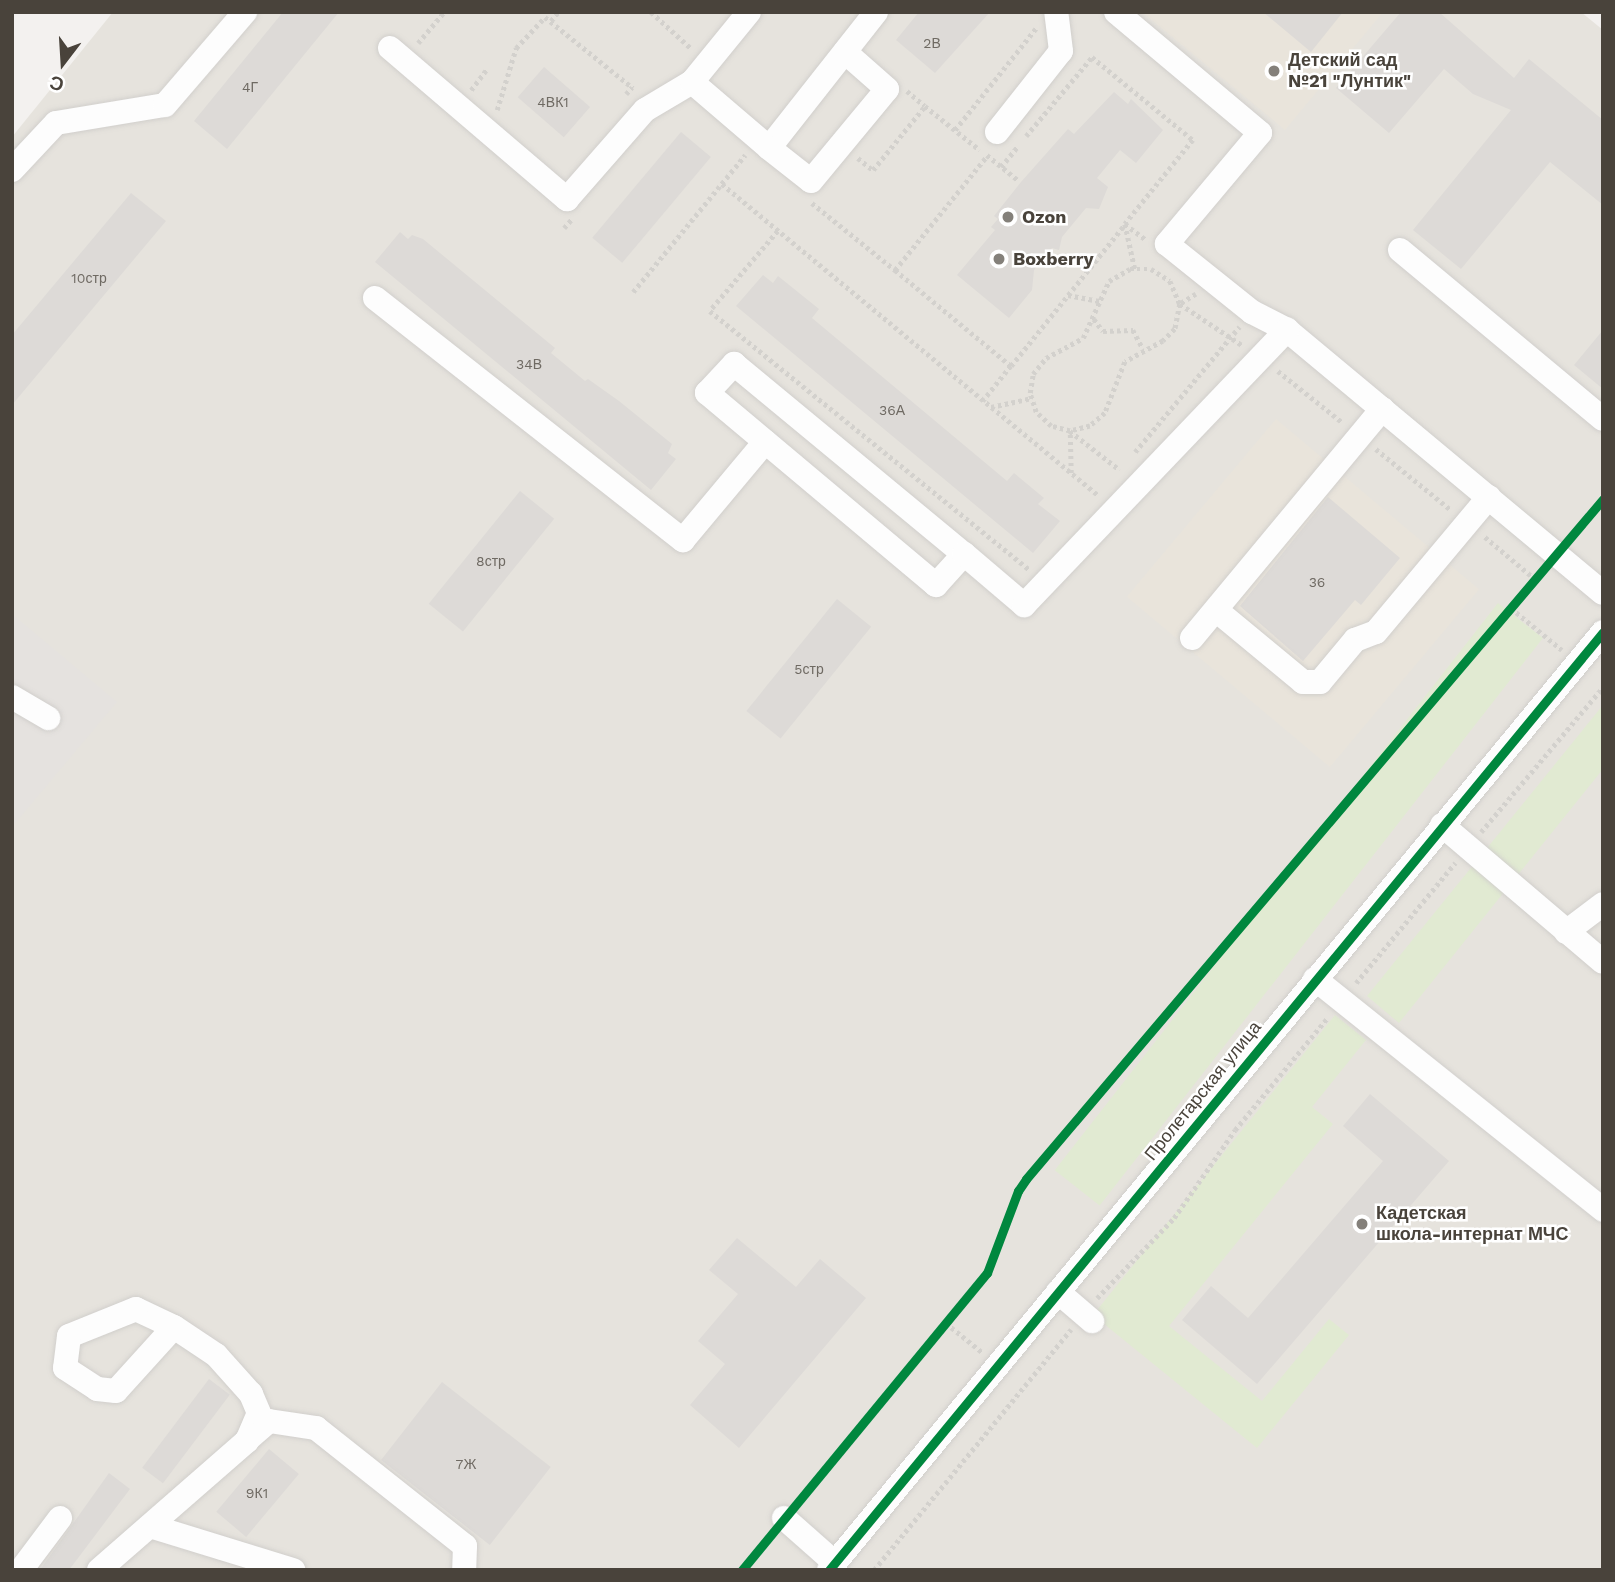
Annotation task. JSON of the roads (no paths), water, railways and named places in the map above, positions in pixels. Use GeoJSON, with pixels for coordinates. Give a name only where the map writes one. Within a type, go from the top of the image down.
{"type":"FeatureCollection","features":[{"type":"Feature","properties":{"kind":"street"},"geometry":{"type":"LineString","coordinates":[[12,170],[56,123],[165,105],[245,12]]}},
{"type":"Feature","properties":{"kind":"street"},"geometry":{"type":"LineString","coordinates":[[397,54],[567,199],[645,110],[700,72],[749,12]]}},
{"type":"Feature","properties":{"kind":"street"},"geometry":{"type":"LineString","coordinates":[[759,153],[876,12]]}},
{"type":"Feature","properties":{"kind":"street"},"geometry":{"type":"LineString","coordinates":[[1116,12],[1260,133],[1167,244],[1252,312],[1287,330],[1603,593]]}},
{"type":"Feature","properties":{"kind":"street"},"geometry":{"type":"LineString","coordinates":[[997,132],[1061,51],[1049,16]]}},
{"type":"Feature","properties":{"kind":"street"},"geometry":{"type":"LineString","coordinates":[[700,72],[759,153],[810,181],[887,89],[845,52]]}},
{"type":"Feature","properties":{"kind":"street"},"geometry":{"type":"LineString","coordinates":[[1400,250],[1603,419]]}},
{"type":"Feature","properties":{"kind":"street"},"geometry":{"type":"LineString","coordinates":[[375,298],[683,540],[765,442]]}},
{"type":"Feature","properties":{"kind":"street"},"geometry":{"type":"LineString","coordinates":[[964,555],[936,585],[707,393],[734,363],[1024,605],[1287,330]]}},
{"type":"Feature","properties":{"kind":"street"},"geometry":{"type":"LineString","coordinates":[[1192,638],[1382,408]]}},
{"type":"Feature","properties":{"kind":"street"},"geometry":{"type":"LineString","coordinates":[[1216,610],[1303,682],[1312,685],[1355,640],[1376,632],[1489,497]]}},
{"type":"Feature","properties":{"kind":"street","name":"Пролетарская улица"},"geometry":{"type":"LineString","coordinates":[[832,1566],[1603,632]]}},
{"type":"Feature","properties":{"kind":"street"},"geometry":{"type":"LineString","coordinates":[[12,697],[48,718]]}},
{"type":"Feature","properties":{"kind":"street"},"geometry":{"type":"LineString","coordinates":[[1442,825],[1470,846],[1603,962]]}},
{"type":"Feature","properties":{"kind":"street"},"geometry":{"type":"LineString","coordinates":[[1566,932],[1603,904]]}},
{"type":"Feature","properties":{"kind":"street"},"geometry":{"type":"LineString","coordinates":[[1315,979],[1603,1210]]}},
{"type":"Feature","properties":{"kind":"street"},"geometry":{"type":"LineString","coordinates":[[1058,1292],[1088,1317]]}},
{"type":"Feature","properties":{"kind":"street"},"geometry":{"type":"LineString","coordinates":[[174,1327],[216,1355],[251,1394],[259,1413],[247,1441]]}},
{"type":"Feature","properties":{"kind":"street"},"geometry":{"type":"LineString","coordinates":[[103,1569],[269,1421],[316,1428],[465,1546],[464,1570]]}},
{"type":"Feature","properties":{"kind":"street"},"geometry":{"type":"LineString","coordinates":[[21,1570],[60,1518]]}},
{"type":"Feature","properties":{"kind":"street"},"geometry":{"type":"LineString","coordinates":[[784,1518],[832,1566]]}},
{"type":"Feature","properties":{"kind":"street"},"geometry":{"type":"LineString","coordinates":[[150,1526],[234,1561],[293,1570]]}},
{"type":"Feature","properties":{"kind":"place","name":"Детский сад №21 \"Лунтик\""},"geometry":{"type":"Point","coordinates":[1274,71]}},
{"type":"Feature","properties":{"kind":"place","name":"Ozon"},"geometry":{"type":"Point","coordinates":[1008,217]}},
{"type":"Feature","properties":{"kind":"place","name":"Boxberry"},"geometry":{"type":"Point","coordinates":[999,259]}},
{"type":"Feature","properties":{"kind":"place","name":"Кадетская школа-интернат МЧС"},"geometry":{"type":"Point","coordinates":[1362,1224]}}]}
